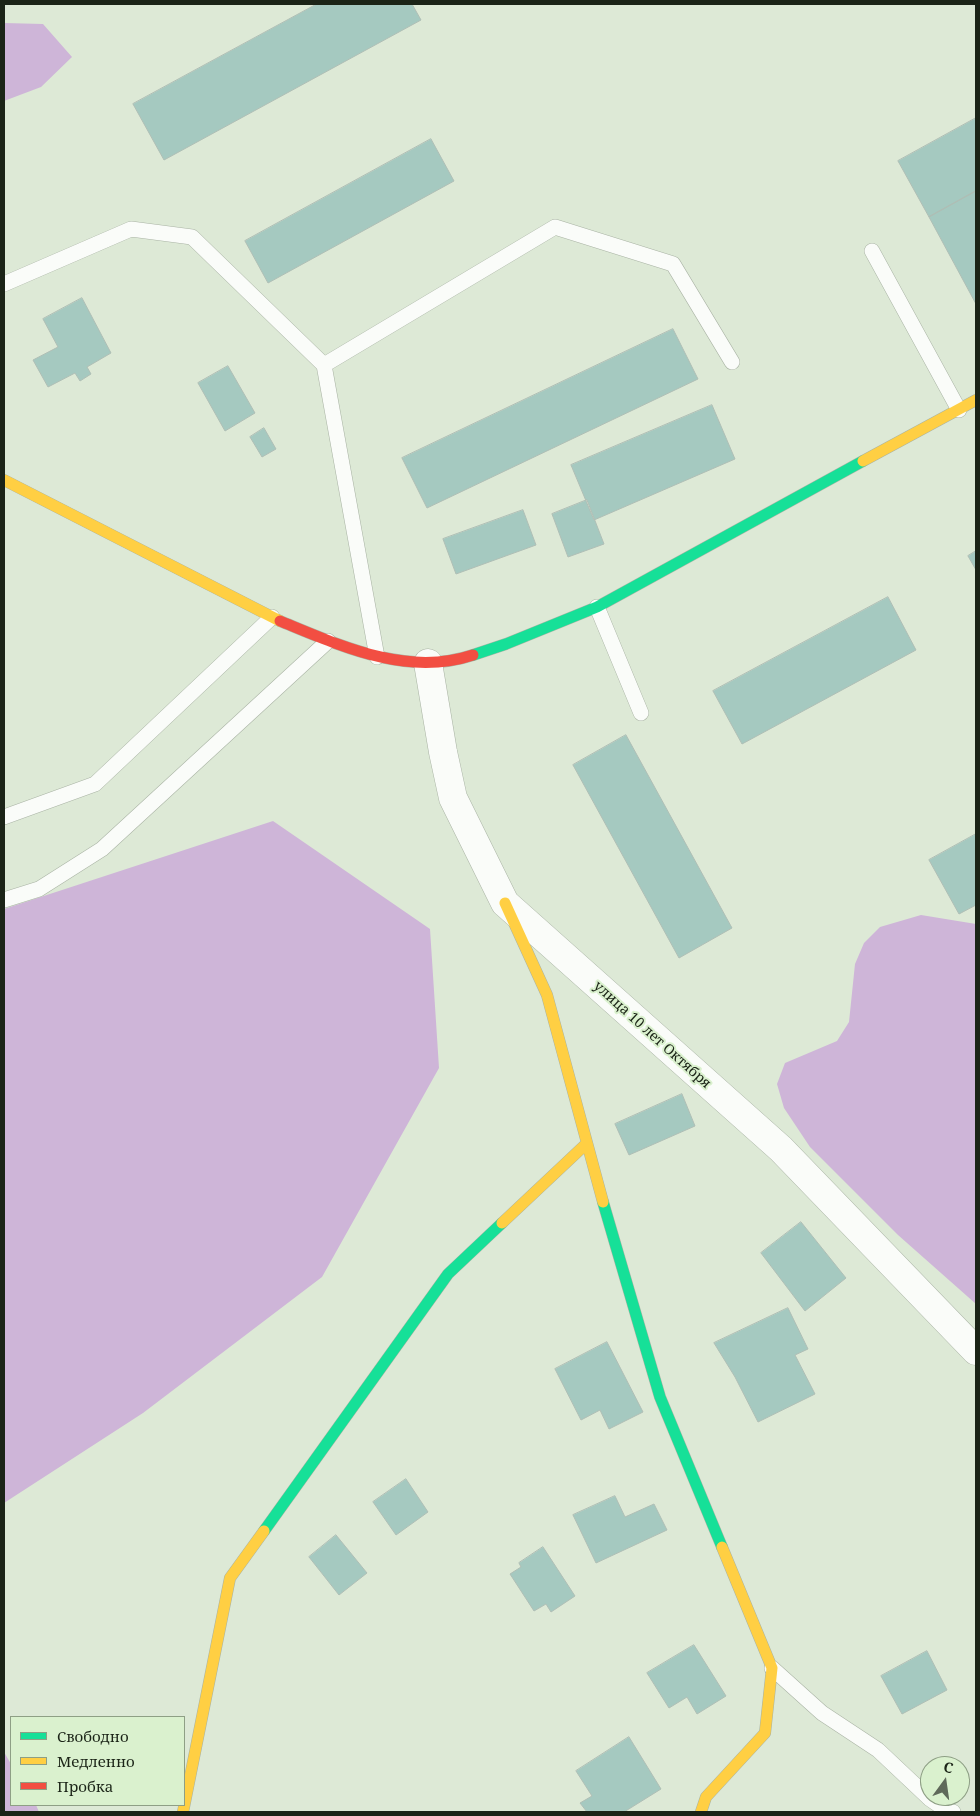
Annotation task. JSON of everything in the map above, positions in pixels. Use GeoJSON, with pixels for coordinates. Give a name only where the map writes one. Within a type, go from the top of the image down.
{"type":"FeatureCollection","features":[{"type":"Feature","properties":{"kind":"street"},"geometry":{"type":"LineString","coordinates":[[4,480],[272,617],[328,641],[377,657],[403,662],[428,663],[472,655],[506,644],[597,607],[976,400]]}},
{"type":"Feature","properties":{"kind":"street","name":"улица 10 лет Октября"},"geometry":{"type":"LineString","coordinates":[[428,663],[453,798],[505,903],[780,1150],[976,1351]]}},
{"type":"Feature","properties":{"kind":"street"},"geometry":{"type":"LineString","coordinates":[[505,903],[547,995],[586,1144],[660,1397],[772,1668],[765,1733],[706,1797],[701,1812]]}},
{"type":"Feature","properties":{"kind":"street"},"geometry":{"type":"LineString","coordinates":[[185,1802],[230,1578],[448,1274],[586,1144]]}},
{"type":"Feature","properties":{"kind":"lane"},"geometry":{"type":"LineString","coordinates":[[324,365],[554,227],[673,264],[732,362]]}},
{"type":"Feature","properties":{"kind":"lane"},"geometry":{"type":"LineString","coordinates":[[4,284],[131,229],[192,238],[324,365],[377,657]]}},
{"type":"Feature","properties":{"kind":"lane"},"geometry":{"type":"LineString","coordinates":[[872,252],[959,410]]}},
{"type":"Feature","properties":{"kind":"lane"},"geometry":{"type":"LineString","coordinates":[[597,607],[642,713]]}},
{"type":"Feature","properties":{"kind":"lane"},"geometry":{"type":"LineString","coordinates":[[4,817],[95,784],[272,617]]}},
{"type":"Feature","properties":{"kind":"lane"},"geometry":{"type":"LineString","coordinates":[[4,900],[39,889],[102,849],[328,641]]}},
{"type":"Feature","properties":{"kind":"lane"},"geometry":{"type":"LineString","coordinates":[[772,1668],[822,1713],[878,1750],[930,1799],[946,1810],[953,1812]]}},
{"type":"Feature","properties":{"kind":"shaded area"},"geometry":{"type":"Polygon","coordinates":[[[4,23],[43,24],[72,57],[41,87],[4,101],[4,23]]]}},
{"type":"Feature","properties":{"kind":"shaded area"},"geometry":{"type":"Polygon","coordinates":[[[273,821],[430,929],[439,1068],[322,1277],[143,1413],[4,1503],[4,909],[273,821]]]}},
{"type":"Feature","properties":{"kind":"shaded area"},"geometry":{"type":"Polygon","coordinates":[[[921,915],[976,924],[976,1304],[898,1235],[810,1147],[784,1108],[777,1084],[785,1063],[837,1041],[849,1022],[855,964],[864,943],[880,927],[921,915]]]}},
{"type":"Feature","properties":{"kind":"shaded area"},"geometry":{"type":"Polygon","coordinates":[[[4,1752],[10,1762],[10,1806],[36,1806],[39,1812],[4,1812],[4,1752]]]}},
{"type":"Feature","properties":{"kind":"building"},"geometry":{"type":"Polygon","coordinates":[[[317,4],[412,4],[421,20],[164,160],[133,104],[317,4]]]}},
{"type":"Feature","properties":{"kind":"building"},"geometry":{"type":"Polygon","coordinates":[[[976,118],[976,191],[929,217],[898,161],[976,118]]]}},
{"type":"Feature","properties":{"kind":"building"},"geometry":{"type":"Polygon","coordinates":[[[431,139],[454,181],[268,283],[245,241],[431,139]]]}},
{"type":"Feature","properties":{"kind":"building"},"geometry":{"type":"Polygon","coordinates":[[[976,191],[976,304],[929,217],[976,191]]]}},
{"type":"Feature","properties":{"kind":"building"},"geometry":{"type":"Polygon","coordinates":[[[82,298],[111,353],[87,367],[91,374],[80,381],[75,373],[48,387],[33,360],[58,347],[43,319],[82,298]]]}},
{"type":"Feature","properties":{"kind":"building"},"geometry":{"type":"Polygon","coordinates":[[[673,329],[698,379],[427,508],[402,458],[673,329]]]}},
{"type":"Feature","properties":{"kind":"building"},"geometry":{"type":"Polygon","coordinates":[[[228,366],[255,413],[225,431],[198,383],[228,366]]]}},
{"type":"Feature","properties":{"kind":"building"},"geometry":{"type":"Polygon","coordinates":[[[712,405],[735,459],[594,520],[571,465],[712,405]]]}},
{"type":"Feature","properties":{"kind":"building"},"geometry":{"type":"Polygon","coordinates":[[[264,428],[276,449],[262,457],[250,437],[264,428]]]}},
{"type":"Feature","properties":{"kind":"building"},"geometry":{"type":"Polygon","coordinates":[[[587,500],[604,544],[568,557],[552,514],[587,500]]]}},
{"type":"Feature","properties":{"kind":"building"},"geometry":{"type":"Polygon","coordinates":[[[523,510],[536,545],[456,574],[443,539],[523,510]]]}},
{"type":"Feature","properties":{"kind":"building"},"geometry":{"type":"Polygon","coordinates":[[[976,551],[976,570],[968,556],[976,551]]]}},
{"type":"Feature","properties":{"kind":"building"},"geometry":{"type":"Polygon","coordinates":[[[888,597],[916,650],[742,744],[713,691],[888,597]]]}},
{"type":"Feature","properties":{"kind":"building"},"geometry":{"type":"Polygon","coordinates":[[[626,735],[732,928],[679,958],[573,765],[626,735]]]}},
{"type":"Feature","properties":{"kind":"building"},"geometry":{"type":"Polygon","coordinates":[[[976,834],[976,905],[959,914],[929,860],[976,834]]]}},
{"type":"Feature","properties":{"kind":"building"},"geometry":{"type":"Polygon","coordinates":[[[682,1094],[695,1126],[629,1155],[615,1124],[682,1094]]]}},
{"type":"Feature","properties":{"kind":"building"},"geometry":{"type":"Polygon","coordinates":[[[801,1222],[846,1278],[805,1311],[761,1253],[801,1222]]]}},
{"type":"Feature","properties":{"kind":"building"},"geometry":{"type":"Polygon","coordinates":[[[788,1308],[808,1349],[795,1355],[815,1394],[758,1422],[735,1377],[714,1343],[788,1308]]]}},
{"type":"Feature","properties":{"kind":"building"},"geometry":{"type":"Polygon","coordinates":[[[607,1342],[643,1412],[609,1429],[600,1410],[581,1420],[555,1369],[607,1342]]]}},
{"type":"Feature","properties":{"kind":"building"},"geometry":{"type":"Polygon","coordinates":[[[406,1479],[428,1512],[396,1535],[373,1502],[406,1479]]]}},
{"type":"Feature","properties":{"kind":"building"},"geometry":{"type":"Polygon","coordinates":[[[615,1496],[625,1517],[654,1504],[667,1530],[596,1563],[573,1515],[615,1496]]]}},
{"type":"Feature","properties":{"kind":"building"},"geometry":{"type":"Polygon","coordinates":[[[336,1535],[367,1573],[339,1595],[309,1557],[336,1535]]]}},
{"type":"Feature","properties":{"kind":"building"},"geometry":{"type":"Polygon","coordinates":[[[543,1547],[575,1596],[551,1612],[546,1604],[534,1611],[510,1574],[521,1567],[519,1563],[543,1547]]]}},
{"type":"Feature","properties":{"kind":"building"},"geometry":{"type":"Polygon","coordinates":[[[694,1645],[726,1696],[697,1714],[687,1697],[669,1708],[647,1673],[694,1645]]]}},
{"type":"Feature","properties":{"kind":"building"},"geometry":{"type":"Polygon","coordinates":[[[927,1651],[947,1690],[902,1714],[881,1676],[927,1651]]]}},
{"type":"Feature","properties":{"kind":"building"},"geometry":{"type":"Polygon","coordinates":[[[629,1737],[661,1789],[624,1812],[587,1812],[580,1803],[592,1796],[576,1771],[629,1737]]]}},
{"type":"Feature","properties":{"kind":"traffic: fast"},"geometry":{"type":"LineString","coordinates":[[473,655],[506,644],[597,607],[863,461]]}},
{"type":"Feature","properties":{"kind":"traffic: fast"},"geometry":{"type":"LineString","coordinates":[[603,1202],[660,1397],[722,1547]]}},
{"type":"Feature","properties":{"kind":"traffic: fast"},"geometry":{"type":"LineString","coordinates":[[264,1531],[448,1274],[502,1223]]}},
{"type":"Feature","properties":{"kind":"traffic: slow"},"geometry":{"type":"LineString","coordinates":[[863,461],[976,400]]}},
{"type":"Feature","properties":{"kind":"traffic: slow"},"geometry":{"type":"LineString","coordinates":[[4,480],[280,621]]}},
{"type":"Feature","properties":{"kind":"traffic: slow"},"geometry":{"type":"LineString","coordinates":[[505,903],[547,995],[603,1202]]}},
{"type":"Feature","properties":{"kind":"traffic: slow"},"geometry":{"type":"LineString","coordinates":[[502,1223],[586,1144]]}},
{"type":"Feature","properties":{"kind":"traffic: slow"},"geometry":{"type":"LineString","coordinates":[[185,1802],[230,1578],[264,1531]]}},
{"type":"Feature","properties":{"kind":"traffic: slow"},"geometry":{"type":"LineString","coordinates":[[701,1812],[706,1797],[765,1733],[772,1668],[722,1547]]}},
{"type":"Feature","properties":{"kind":"traffic: slow"},"geometry":{"type":"LineString","coordinates":[[183,1812],[184,1806]]}},
{"type":"Feature","properties":{"kind":"traffic: jam"},"geometry":{"type":"LineString","coordinates":[[280,621],[350,649],[399,661],[448,661],[473,655]]}}]}
